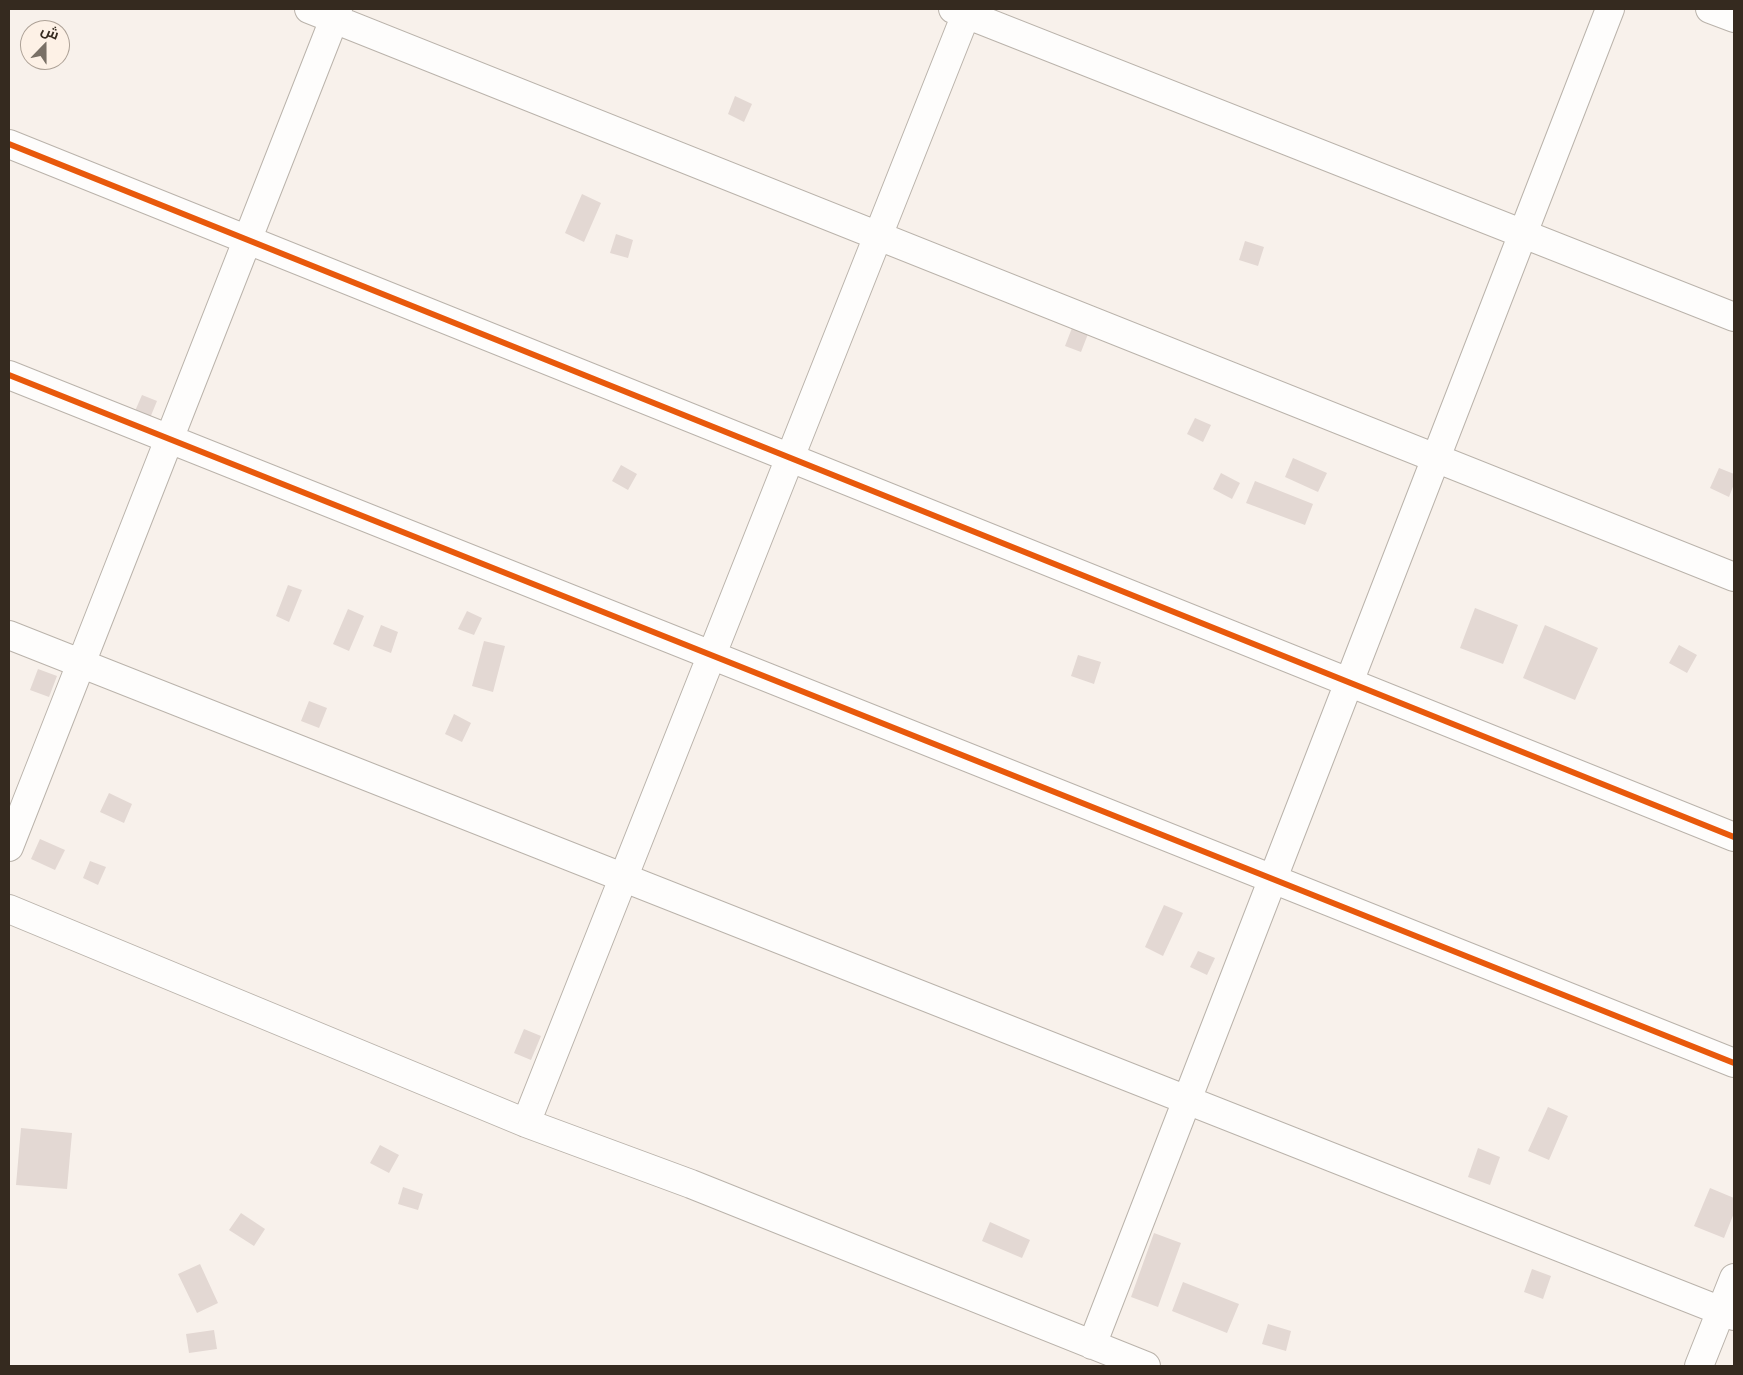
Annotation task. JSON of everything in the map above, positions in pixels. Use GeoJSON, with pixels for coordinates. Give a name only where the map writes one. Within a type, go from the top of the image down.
{"type":"FeatureCollection","features":[{"type":"Feature","properties":{"kind":"street"},"geometry":{"type":"LineString","coordinates":[[1092,1345],[1610,9]]}},
{"type":"Feature","properties":{"kind":"street"},"geometry":{"type":"LineString","coordinates":[[1710,9],[1734,18]]}},
{"type":"Feature","properties":{"kind":"street"},"geometry":{"type":"LineString","coordinates":[[526,1123],[878,236],[962,10],[1734,317]]}},
{"type":"Feature","properties":{"kind":"street"},"geometry":{"type":"LineString","coordinates":[[9,847],[247,240],[327,12],[878,236],[1734,578]]}},
{"type":"Feature","properties":{"kind":"street"},"geometry":{"type":"LineString","coordinates":[[9,144],[1734,837]]}},
{"type":"Feature","properties":{"kind":"street"},"geometry":{"type":"LineString","coordinates":[[9,375],[1734,1063]]}},
{"type":"Feature","properties":{"kind":"street"},"geometry":{"type":"LineString","coordinates":[[9,635],[1728,1313]]}},
{"type":"Feature","properties":{"kind":"street"},"geometry":{"type":"LineString","coordinates":[[9,909],[526,1123],[691,1184],[1146,1366]]}},
{"type":"Feature","properties":{"kind":"street"},"geometry":{"type":"LineString","coordinates":[[1699,1366],[1728,1313],[1734,1278]]}},
{"type":"Feature","properties":{"kind":"building"},"geometry":{"type":"Polygon","coordinates":[[[735,96],[752,104],[744,122],[728,114],[735,96]]]}},
{"type":"Feature","properties":{"kind":"building"},"geometry":{"type":"Polygon","coordinates":[[[582,194],[601,203],[584,242],[565,233],[582,194]]]}},
{"type":"Feature","properties":{"kind":"building"},"geometry":{"type":"Polygon","coordinates":[[[616,234],[633,240],[628,258],[610,253],[616,234]]]}},
{"type":"Feature","properties":{"kind":"building"},"geometry":{"type":"Polygon","coordinates":[[[1245,241],[1264,247],[1258,266],[1239,260],[1245,241]]]}},
{"type":"Feature","properties":{"kind":"building"},"geometry":{"type":"Polygon","coordinates":[[[1072,328],[1088,334],[1081,352],[1065,346],[1072,328]]]}},
{"type":"Feature","properties":{"kind":"building"},"geometry":{"type":"Polygon","coordinates":[[[142,395],[157,401],[150,418],[135,411],[142,395]]]}},
{"type":"Feature","properties":{"kind":"building"},"geometry":{"type":"Polygon","coordinates":[[[1195,418],[1211,425],[1203,442],[1187,434],[1195,418]]]}},
{"type":"Feature","properties":{"kind":"building"},"geometry":{"type":"Polygon","coordinates":[[[1293,458],[1327,473],[1318,492],[1285,477],[1293,458]]]}},
{"type":"Feature","properties":{"kind":"building"},"geometry":{"type":"Polygon","coordinates":[[[621,465],[637,474],[628,490],[612,481],[621,465]]]}},
{"type":"Feature","properties":{"kind":"building"},"geometry":{"type":"Polygon","coordinates":[[[1719,468],[1734,474],[1734,484],[1729,497],[1710,488],[1719,468]]]}},
{"type":"Feature","properties":{"kind":"building"},"geometry":{"type":"Polygon","coordinates":[[[1221,473],[1240,483],[1232,499],[1213,489],[1221,473]]]}},
{"type":"Feature","properties":{"kind":"building"},"geometry":{"type":"Polygon","coordinates":[[[1255,481],[1313,504],[1305,525],[1246,503],[1255,481]]]}},
{"type":"Feature","properties":{"kind":"building"},"geometry":{"type":"Polygon","coordinates":[[[288,585],[302,590],[289,622],[276,616],[288,585]]]}},
{"type":"Feature","properties":{"kind":"building"},"geometry":{"type":"Polygon","coordinates":[[[1475,608],[1518,625],[1503,664],[1460,648],[1475,608]]]}},
{"type":"Feature","properties":{"kind":"building"},"geometry":{"type":"Polygon","coordinates":[[[348,609],[364,616],[349,651],[333,644],[348,609]]]}},
{"type":"Feature","properties":{"kind":"building"},"geometry":{"type":"Polygon","coordinates":[[[467,611],[482,618],[474,635],[458,629],[467,611]]]}},
{"type":"Feature","properties":{"kind":"building"},"geometry":{"type":"Polygon","coordinates":[[[381,625],[398,632],[391,653],[373,646],[381,625]]]}},
{"type":"Feature","properties":{"kind":"building"},"geometry":{"type":"Polygon","coordinates":[[[1545,625],[1598,648],[1575,700],[1523,678],[1545,625]]]}},
{"type":"Feature","properties":{"kind":"building"},"geometry":{"type":"Polygon","coordinates":[[[484,641],[505,646],[493,692],[472,686],[484,641]]]}},
{"type":"Feature","properties":{"kind":"building"},"geometry":{"type":"Polygon","coordinates":[[[1679,645],[1697,655],[1687,673],[1669,663],[1679,645]]]}},
{"type":"Feature","properties":{"kind":"building"},"geometry":{"type":"Polygon","coordinates":[[[1078,655],[1101,662],[1094,684],[1071,676],[1078,655]]]}},
{"type":"Feature","properties":{"kind":"building"},"geometry":{"type":"Polygon","coordinates":[[[38,669],[57,676],[49,697],[30,690],[38,669]]]}},
{"type":"Feature","properties":{"kind":"building"},"geometry":{"type":"Polygon","coordinates":[[[309,701],[327,708],[319,728],[301,721],[309,701]]]}},
{"type":"Feature","properties":{"kind":"building"},"geometry":{"type":"Polygon","coordinates":[[[454,714],[471,723],[462,742],[445,734],[454,714]]]}},
{"type":"Feature","properties":{"kind":"building"},"geometry":{"type":"Polygon","coordinates":[[[109,793],[132,804],[124,823],[100,812],[109,793]]]}},
{"type":"Feature","properties":{"kind":"building"},"geometry":{"type":"Polygon","coordinates":[[[40,839],[65,850],[55,870],[31,859],[40,839]]]}},
{"type":"Feature","properties":{"kind":"building"},"geometry":{"type":"Polygon","coordinates":[[[90,861],[106,867],[98,885],[83,878],[90,861]]]}},
{"type":"Feature","properties":{"kind":"building"},"geometry":{"type":"Polygon","coordinates":[[[1164,905],[1183,913],[1163,956],[1145,947],[1164,905]]]}},
{"type":"Feature","properties":{"kind":"building"},"geometry":{"type":"Polygon","coordinates":[[[1198,951],[1215,958],[1207,975],[1190,967],[1198,951]]]}},
{"type":"Feature","properties":{"kind":"building"},"geometry":{"type":"Polygon","coordinates":[[[524,1029],[541,1036],[531,1060],[514,1053],[524,1029]]]}},
{"type":"Feature","properties":{"kind":"building"},"geometry":{"type":"Polygon","coordinates":[[[1548,1107],[1568,1116],[1549,1160],[1528,1151],[1548,1107]]]}},
{"type":"Feature","properties":{"kind":"building"},"geometry":{"type":"Polygon","coordinates":[[[21,1128],[72,1133],[67,1189],[16,1185],[21,1128]]]}},
{"type":"Feature","properties":{"kind":"building"},"geometry":{"type":"Polygon","coordinates":[[[380,1145],[399,1155],[389,1173],[370,1163],[380,1145]]]}},
{"type":"Feature","properties":{"kind":"building"},"geometry":{"type":"Polygon","coordinates":[[[1478,1148],[1500,1157],[1490,1185],[1468,1177],[1478,1148]]]}},
{"type":"Feature","properties":{"kind":"building"},"geometry":{"type":"Polygon","coordinates":[[[403,1187],[423,1194],[418,1210],[398,1204],[403,1187]]]}},
{"type":"Feature","properties":{"kind":"building"},"geometry":{"type":"Polygon","coordinates":[[[1710,1188],[1734,1198],[1734,1213],[1724,1238],[1694,1226],[1710,1188]]]}},
{"type":"Feature","properties":{"kind":"building"},"geometry":{"type":"Polygon","coordinates":[[[241,1213],[265,1229],[254,1246],[229,1230],[241,1213]]]}},
{"type":"Feature","properties":{"kind":"building"},"geometry":{"type":"Polygon","coordinates":[[[990,1222],[1030,1240],[1022,1258],[982,1241],[990,1222]]]}},
{"type":"Feature","properties":{"kind":"building"},"geometry":{"type":"Polygon","coordinates":[[[1154,1233],[1181,1243],[1158,1307],[1131,1297],[1154,1233]]]}},
{"type":"Feature","properties":{"kind":"building"},"geometry":{"type":"Polygon","coordinates":[[[200,1264],[218,1303],[197,1313],[178,1274],[200,1264]]]}},
{"type":"Feature","properties":{"kind":"building"},"geometry":{"type":"Polygon","coordinates":[[[1532,1269],[1551,1276],[1543,1299],[1524,1292],[1532,1269]]]}},
{"type":"Feature","properties":{"kind":"building"},"geometry":{"type":"Polygon","coordinates":[[[1183,1282],[1239,1304],[1227,1333],[1172,1311],[1183,1282]]]}},
{"type":"Feature","properties":{"kind":"building"},"geometry":{"type":"Polygon","coordinates":[[[1268,1324],[1291,1331],[1286,1351],[1262,1344],[1268,1324]]]}},
{"type":"Feature","properties":{"kind":"building"},"geometry":{"type":"Polygon","coordinates":[[[214,1330],[217,1349],[189,1353],[186,1334],[214,1330]]]}},
{"type":"Feature","properties":{"kind":"cycle path"},"geometry":{"type":"LineString","coordinates":[[9,144],[1734,837]]}},
{"type":"Feature","properties":{"kind":"cycle path"},"geometry":{"type":"LineString","coordinates":[[9,375],[1734,1063]]}}]}
